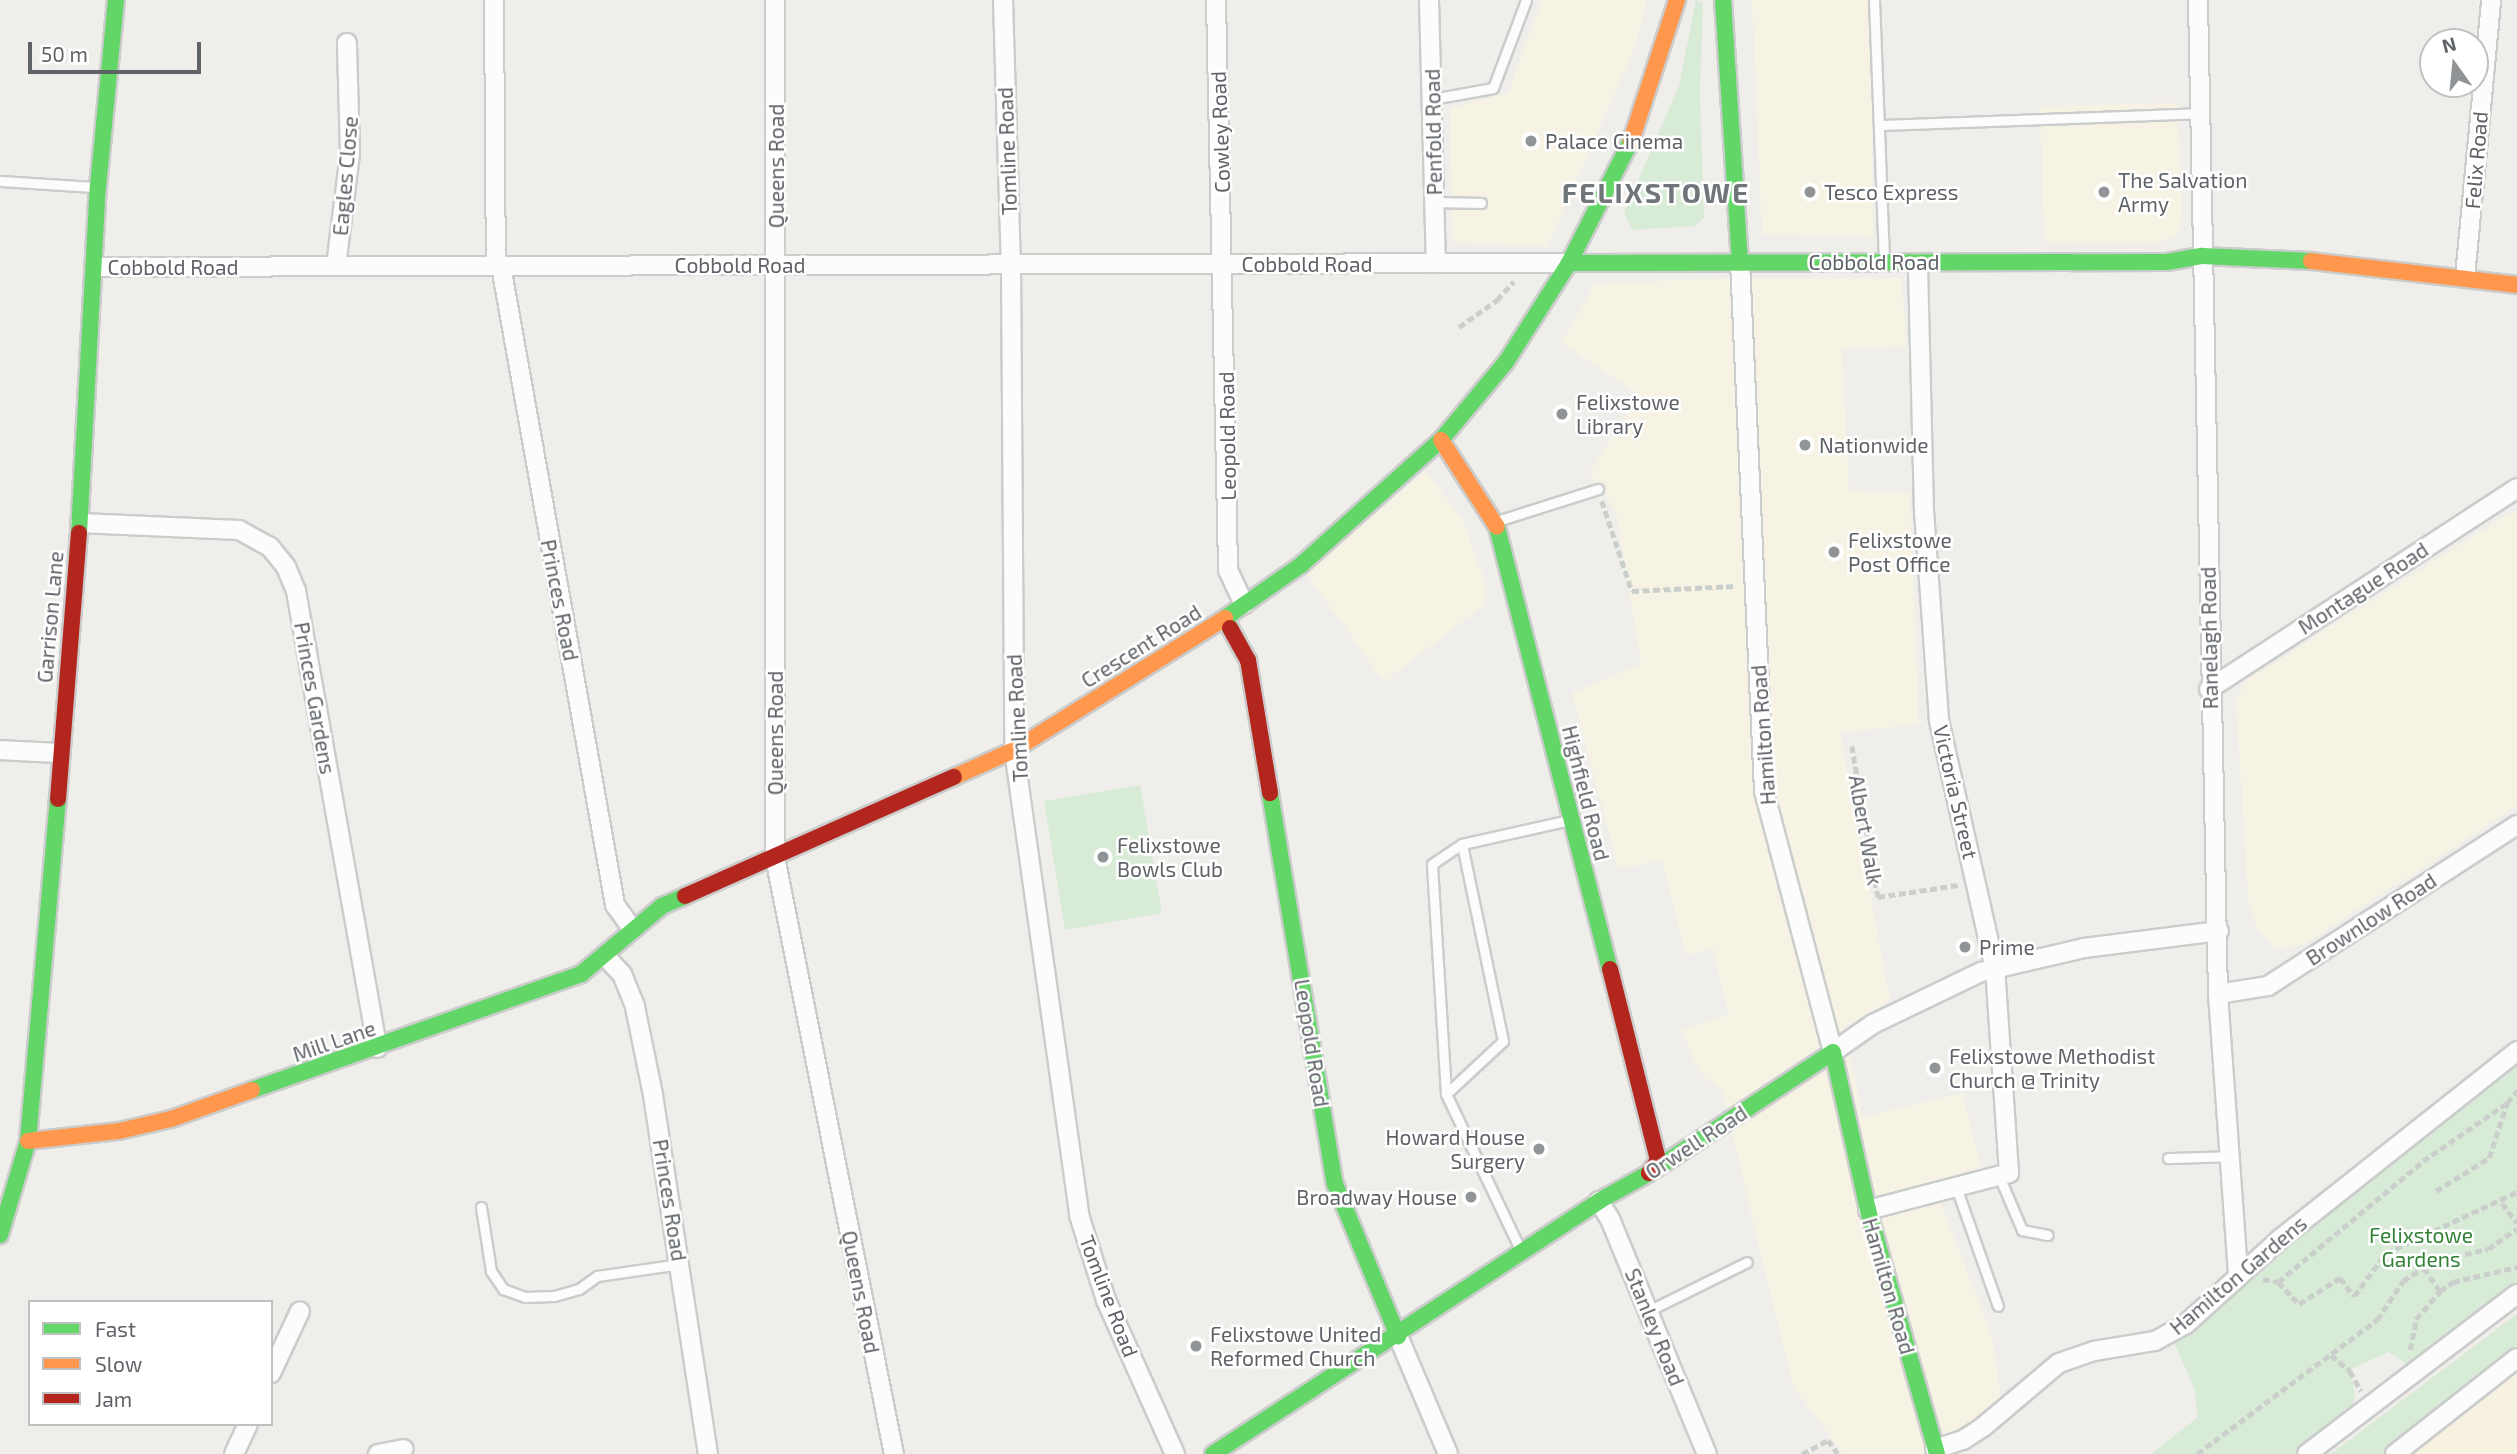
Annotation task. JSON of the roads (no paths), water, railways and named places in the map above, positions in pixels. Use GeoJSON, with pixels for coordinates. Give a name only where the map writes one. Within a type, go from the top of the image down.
{"type":"FeatureCollection","features":[{"type":"Feature","properties":{"kind":"main road","name":"Garrison Lane"},"geometry":{"type":"LineString","coordinates":[[0,1235],[28,1140],[80,523],[99,187],[116,0]]}},
{"type":"Feature","properties":{"kind":"main road"},"geometry":{"type":"LineString","coordinates":[[1569,263],[1627,153],[1677,0]]}},
{"type":"Feature","properties":{"kind":"main road","name":"Hamilton Road"},"geometry":{"type":"LineString","coordinates":[[1723,0],[1740,262]]}},
{"type":"Feature","properties":{"kind":"main road","name":"Cobbold Road"},"geometry":{"type":"LineString","coordinates":[[1569,263],[2168,262],[2202,256],[2335,262],[2517,285]]}},
{"type":"Feature","properties":{"kind":"main road","name":"Crescent Road"},"geometry":{"type":"LineString","coordinates":[[632,928],[663,906],[1014,750],[1244,605],[1312,556],[1441,440],[1506,362],[1569,263]]}},
{"type":"Feature","properties":{"kind":"main road","name":"Highfield Road"},"geometry":{"type":"LineString","coordinates":[[1441,440],[1496,522],[1570,819],[1655,1137],[1658,1160],[1654,1170]]}},
{"type":"Feature","properties":{"kind":"main road","name":"Leopold Road"},"geometry":{"type":"LineString","coordinates":[[1225,618],[1248,660],[1335,1184],[1398,1335]]}},
{"type":"Feature","properties":{"kind":"main road","name":"Mill Lane"},"geometry":{"type":"LineString","coordinates":[[28,1140],[146,1126],[377,1048],[574,977],[605,956],[632,928]]}},
{"type":"Feature","properties":{"kind":"main road","name":"Hamilton Road"},"geometry":{"type":"LineString","coordinates":[[1833,1052],[1868,1210],[1934,1452]]}},
{"type":"Feature","properties":{"kind":"main road","name":"Orwell Road"},"geometry":{"type":"LineString","coordinates":[[1213,1454],[1599,1201],[1654,1170],[1833,1052]]}},
{"type":"Feature","properties":{"kind":"street","name":"Princes Road"},"geometry":{"type":"LineString","coordinates":[[494,0],[498,266],[615,905],[632,928]]}},
{"type":"Feature","properties":{"kind":"street","name":"Queens Road"},"geometry":{"type":"LineString","coordinates":[[775,0],[775,857],[894,1454]]}},
{"type":"Feature","properties":{"kind":"street","name":"Tomline Road"},"geometry":{"type":"LineString","coordinates":[[1003,0],[1010,264],[1014,750],[1079,1215],[1106,1300],[1175,1454]]}},
{"type":"Feature","properties":{"kind":"street","name":"Cowley Road"},"geometry":{"type":"LineString","coordinates":[[1216,0],[1224,264]]}},
{"type":"Feature","properties":{"kind":"street","name":"Penfold Road"},"geometry":{"type":"LineString","coordinates":[[1429,0],[1436,263]]}},
{"type":"Feature","properties":{"kind":"street","name":"Ranelagh Road"},"geometry":{"type":"LineString","coordinates":[[2198,0],[2209,689],[2219,931],[2218,994],[2238,1276]]}},
{"type":"Feature","properties":{"kind":"street","name":"Felix Road"},"geometry":{"type":"LineString","coordinates":[[2465,277],[2491,0]]}},
{"type":"Feature","properties":{"kind":"street","name":"Eagles Close"},"geometry":{"type":"LineString","coordinates":[[336,266],[350,152],[347,43]]}},
{"type":"Feature","properties":{"kind":"street","name":"Hamilton Road"},"geometry":{"type":"LineString","coordinates":[[1740,262],[1766,801],[1833,1052]]}},
{"type":"Feature","properties":{"kind":"street","name":"Cobbold Road"},"geometry":{"type":"LineString","coordinates":[[95,267],[1569,263]]}},
{"type":"Feature","properties":{"kind":"street","name":"Victoria Street"},"geometry":{"type":"LineString","coordinates":[[1918,263],[1924,512],[1939,720],[1978,882],[1995,969],[2009,1173],[1999,1176]]}},
{"type":"Feature","properties":{"kind":"street","name":"Leopold Road"},"geometry":{"type":"LineString","coordinates":[[1224,264],[1228,570],[1244,605]]}},
{"type":"Feature","properties":{"kind":"street","name":"Montague Road"},"geometry":{"type":"LineString","coordinates":[[2209,689],[2517,488]]}},
{"type":"Feature","properties":{"kind":"street","name":"Princes Gardens"},"geometry":{"type":"LineString","coordinates":[[80,523],[239,530],[270,547],[286,567],[296,591],[377,1048]]}},
{"type":"Feature","properties":{"kind":"street"},"geometry":{"type":"LineString","coordinates":[[0,750],[59,753]]}},
{"type":"Feature","properties":{"kind":"street","name":"Brownlow Road"},"geometry":{"type":"LineString","coordinates":[[2218,994],[2268,986],[2517,825]]}},
{"type":"Feature","properties":{"kind":"street","name":"Orwell Road"},"geometry":{"type":"LineString","coordinates":[[1833,1052],[1910,1004],[1995,969],[2084,948],[2219,931]]}},
{"type":"Feature","properties":{"kind":"street","name":"Princes Road"},"geometry":{"type":"LineString","coordinates":[[605,956],[622,974],[635,1007],[680,1264],[708,1454]]}},
{"type":"Feature","properties":{"kind":"street","name":"Hamilton Gardens"},"geometry":{"type":"LineString","coordinates":[[1934,1452],[1963,1440],[1983,1427],[2059,1363],[2094,1351],[2146,1344],[2175,1332],[2405,1137],[2517,1051]]}},
{"type":"Feature","properties":{"kind":"street"},"geometry":{"type":"LineString","coordinates":[[1868,1210],[1999,1176]]}},
{"type":"Feature","properties":{"kind":"street","name":"Stanley Road"},"geometry":{"type":"LineString","coordinates":[[1599,1201],[1707,1454]]}},
{"type":"Feature","properties":{"kind":"street"},"geometry":{"type":"LineString","coordinates":[[2307,1454],[2517,1294]]}},
{"type":"Feature","properties":{"kind":"street"},"geometry":{"type":"LineString","coordinates":[[273,1369],[300,1311]]}},
{"type":"Feature","properties":{"kind":"street","name":"Leopold Road"},"geometry":{"type":"LineString","coordinates":[[1398,1335],[1448,1454]]}},
{"type":"Feature","properties":{"kind":"street"},"geometry":{"type":"LineString","coordinates":[[2395,1454],[2517,1358]]}},
{"type":"Feature","properties":{"kind":"street"},"geometry":{"type":"LineString","coordinates":[[234,1454],[247,1426]]}},
{"type":"Feature","properties":{"kind":"street"},"geometry":{"type":"LineString","coordinates":[[378,1454],[404,1449]]}},
{"type":"Feature","properties":{"kind":"lane"},"geometry":{"type":"LineString","coordinates":[[1432,99],[1493,88],[1526,0]]}},
{"type":"Feature","properties":{"kind":"lane"},"geometry":{"type":"LineString","coordinates":[[1874,0],[1884,262]]}},
{"type":"Feature","properties":{"kind":"lane"},"geometry":{"type":"LineString","coordinates":[[1880,125],[2201,113]]}},
{"type":"Feature","properties":{"kind":"lane"},"geometry":{"type":"LineString","coordinates":[[0,181],[99,187]]}},
{"type":"Feature","properties":{"kind":"lane"},"geometry":{"type":"LineString","coordinates":[[1435,202],[1481,203]]}},
{"type":"Feature","properties":{"kind":"lane"},"geometry":{"type":"LineString","coordinates":[[1496,522],[1598,489]]}},
{"type":"Feature","properties":{"kind":"lane"},"geometry":{"type":"LineString","coordinates":[[1522,1253],[1446,1094],[1432,864],[1462,844],[1570,819]]}},
{"type":"Feature","properties":{"kind":"lane"},"geometry":{"type":"LineString","coordinates":[[1446,1094],[1503,1041],[1462,844]]}},
{"type":"Feature","properties":{"kind":"lane"},"geometry":{"type":"LineString","coordinates":[[2168,1158],[2230,1156]]}},
{"type":"Feature","properties":{"kind":"lane"},"geometry":{"type":"LineString","coordinates":[[1999,1176],[2022,1230],[2048,1235]]}},
{"type":"Feature","properties":{"kind":"lane"},"geometry":{"type":"LineString","coordinates":[[1956,1187],[1998,1306]]}},
{"type":"Feature","properties":{"kind":"lane"},"geometry":{"type":"LineString","coordinates":[[481,1207],[491,1271],[503,1289],[525,1297],[579,1289],[597,1276],[680,1264]]}},
{"type":"Feature","properties":{"kind":"lane"},"geometry":{"type":"LineString","coordinates":[[1648,1311],[1747,1262]]}},
{"type":"Feature","properties":{"kind":"place","name":"Palace Cinema"},"geometry":{"type":"Point","coordinates":[1531,141]}},
{"type":"Feature","properties":{"kind":"place","name":"Tesco Express"},"geometry":{"type":"Point","coordinates":[1810,192]}},
{"type":"Feature","properties":{"kind":"place","name":"The Salvation Army"},"geometry":{"type":"Point","coordinates":[2104,192]}},
{"type":"Feature","properties":{"kind":"place","name":"Felixstowe Library"},"geometry":{"type":"Point","coordinates":[1562,414]}},
{"type":"Feature","properties":{"kind":"place","name":"Nationwide"},"geometry":{"type":"Point","coordinates":[1805,445]}},
{"type":"Feature","properties":{"kind":"place","name":"Felixstowe Post Office"},"geometry":{"type":"Point","coordinates":[1834,552]}},
{"type":"Feature","properties":{"kind":"place","name":"Felixstowe Bowls Club"},"geometry":{"type":"Point","coordinates":[1103,857]}},
{"type":"Feature","properties":{"kind":"place","name":"Prime"},"geometry":{"type":"Point","coordinates":[1965,947]}},
{"type":"Feature","properties":{"kind":"place","name":"Felixstowe Methodist Church @ Trinity"},"geometry":{"type":"Point","coordinates":[1935,1068]}},
{"type":"Feature","properties":{"kind":"place","name":"Howard House Surgery"},"geometry":{"type":"Point","coordinates":[1539,1149]}},
{"type":"Feature","properties":{"kind":"place","name":"Broadway House"},"geometry":{"type":"Point","coordinates":[1471,1197]}},
{"type":"Feature","properties":{"kind":"place","name":"Felixstowe United Reformed Church"},"geometry":{"type":"Point","coordinates":[1196,1346]}},
{"type":"Feature","properties":{"kind":"district","name":"FELIXSTOWE"},"geometry":{"type":"Point","coordinates":[1656,192]}},
{"type":"Feature","properties":{"kind":"park label","name":"Felixstowe Gardens"},"geometry":{"type":"Point","coordinates":[2421,1247]}}]}
